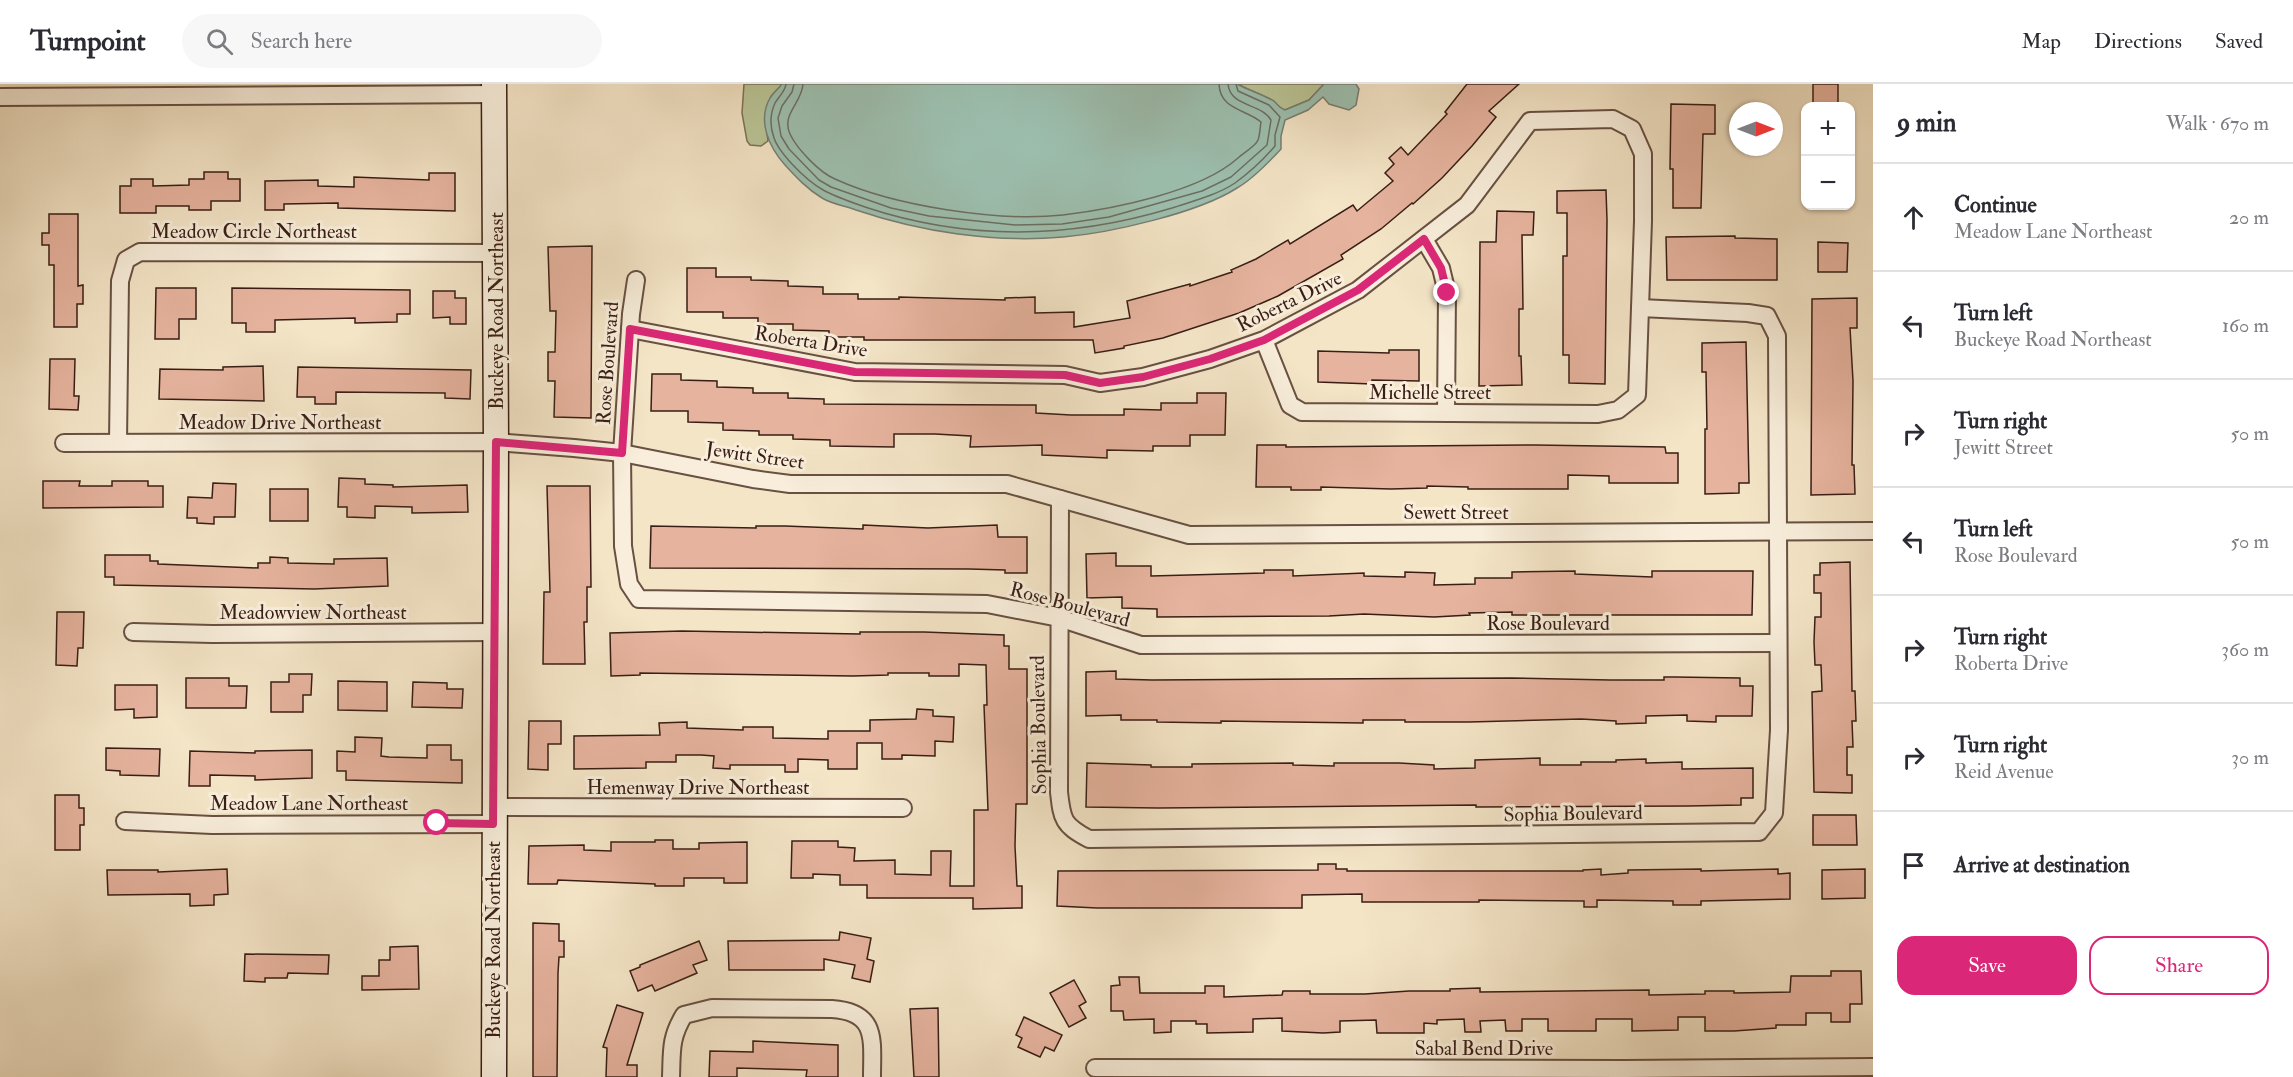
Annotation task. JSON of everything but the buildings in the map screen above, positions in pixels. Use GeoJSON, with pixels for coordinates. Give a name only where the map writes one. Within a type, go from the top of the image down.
{"type":"FeatureCollection","features":[{"type":"Feature","properties":{"kind":"street"},"geometry":{"type":"LineString","coordinates":[[0,98],[495,89]]}},
{"type":"Feature","properties":{"kind":"street","name":"Buckeye Road Northeast"},"geometry":{"type":"LineString","coordinates":[[494,1077],[495,89]]}},
{"type":"Feature","properties":{"kind":"street","name":"Roberta Drive"},"geometry":{"type":"LineString","coordinates":[[630,329],[855,372],[1065,375],[1100,383],[1143,377],[1210,359],[1264,340],[1358,290],[1467,205],[1530,121],[1613,119],[1632,129],[1643,154],[1637,395]]}},
{"type":"Feature","properties":{"kind":"street"},"geometry":{"type":"LineString","coordinates":[[1424,239],[1441,268],[1447,293],[1446,413]]}},
{"type":"Feature","properties":{"kind":"street","name":"Meadow Circle Northeast"},"geometry":{"type":"LineString","coordinates":[[118,442],[120,281],[126,260],[140,252],[496,253]]}},
{"type":"Feature","properties":{"kind":"street","name":"Rose Boulevard"},"geometry":{"type":"LineString","coordinates":[[636,280],[630,329],[622,453],[623,546],[629,584],[639,599],[987,604],[1059,618],[1141,645],[1777,643]]}},
{"type":"Feature","properties":{"kind":"street","name":"Sophia Boulevard"},"geometry":{"type":"LineString","coordinates":[[1052,497],[1059,618],[1061,815],[1071,830],[1089,839],[1760,832],[1774,813],[1779,730],[1777,336],[1767,316],[1640,308]]}},
{"type":"Feature","properties":{"kind":"street","name":"Michelle Street"},"geometry":{"type":"LineString","coordinates":[[1264,340],[1290,405],[1302,412],[1598,414],[1618,410],[1637,395]]}},
{"type":"Feature","properties":{"kind":"street","name":"Meadow Drive Northeast"},"geometry":{"type":"LineString","coordinates":[[64,443],[496,442]]}},
{"type":"Feature","properties":{"kind":"street","name":"Jewitt Street"},"geometry":{"type":"LineString","coordinates":[[496,442],[622,453],[790,484],[1007,483],[1052,497]]}},
{"type":"Feature","properties":{"kind":"street","name":"Sewett Street"},"geometry":{"type":"LineString","coordinates":[[1052,497],[1189,535],[1873,531]]}},
{"type":"Feature","properties":{"kind":"street","name":"Meadowview Northeast"},"geometry":{"type":"LineString","coordinates":[[133,632],[212,634],[494,632]]}},
{"type":"Feature","properties":{"kind":"street","name":"Hemenway Drive Northeast"},"geometry":{"type":"LineString","coordinates":[[493,815],[903,808]]}},
{"type":"Feature","properties":{"kind":"street","name":"Meadow Lane Northeast"},"geometry":{"type":"LineString","coordinates":[[125,821],[212,825],[493,815]]}},
{"type":"Feature","properties":{"kind":"street"},"geometry":{"type":"LineString","coordinates":[[671,1077],[672,1039],[684,1015],[712,1008],[831,1009],[846,1010],[860,1015],[872,1040],[872,1077]]}},
{"type":"Feature","properties":{"kind":"street","name":"Sabal Bend Drive"},"geometry":{"type":"LineString","coordinates":[[1095,1068],[1363,1073],[1624,1073],[1873,1067]]}},
{"type":"Feature","properties":{"kind":"shaded area"},"geometry":{"type":"Polygon","coordinates":[[[744,84],[782,84],[769,105],[766,117],[768,141],[761,146],[750,145],[747,141],[742,113],[744,84]]]}},
{"type":"Feature","properties":{"kind":"shaded area"},"geometry":{"type":"Polygon","coordinates":[[[1238,84],[1324,84],[1309,100],[1285,110],[1271,100],[1238,84]]]}},
{"type":"Feature","properties":{"kind":"water"},"geometry":{"type":"Polygon","coordinates":[[[782,84],[1237,84],[1274,101],[1285,110],[1309,100],[1324,84],[1356,84],[1359,89],[1356,105],[1349,110],[1329,104],[1323,97],[1308,110],[1285,120],[1281,149],[1266,165],[1237,188],[1200,206],[1153,220],[1082,235],[1011,238],[932,230],[881,218],[826,200],[817,194],[802,183],[785,165],[774,150],[767,133],[766,107],[771,96],[782,84]]]}},
{"type":"Feature","properties":{"kind":"route"},"geometry":{"type":"LineString","coordinates":[[437,823],[493,824],[496,442],[574,447],[622,453],[630,329],[855,372],[1065,375],[1100,383],[1143,377],[1210,359],[1264,340],[1358,290],[1424,239],[1441,268],[1447,293]]}}]}
